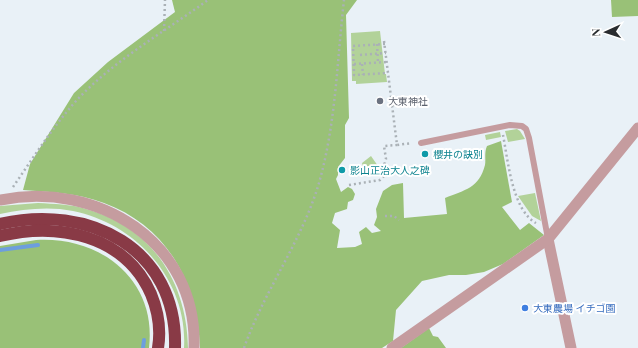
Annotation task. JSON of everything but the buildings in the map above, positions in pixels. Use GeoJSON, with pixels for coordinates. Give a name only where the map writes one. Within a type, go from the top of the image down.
{"type":"FeatureCollection","features":[{"type":"Feature","properties":{"kind":"highway"},"geometry":{"type":"LineString","coordinates":[[0,224],[27,219],[62,218],[88,224],[121,240],[145,262],[163,289],[173,319],[175,348]]}},
{"type":"Feature","properties":{"kind":"highway"},"geometry":{"type":"LineString","coordinates":[[0,236],[27,231],[63,231],[92,238],[118,252],[142,278],[153,299],[159,322],[158,348]]}},
{"type":"Feature","properties":{"kind":"street"},"geometry":{"type":"LineString","coordinates":[[392,348],[548,239],[638,128]]}},
{"type":"Feature","properties":{"kind":"street"},"geometry":{"type":"LineString","coordinates":[[0,200],[38,197],[86,203],[122,218],[150,238],[169,261],[185,293],[192,321],[194,348]]}},
{"type":"Feature","properties":{"kind":"street"},"geometry":{"type":"LineString","coordinates":[[548,239],[571,348]]}},
{"type":"Feature","properties":{"kind":"lane"},"geometry":{"type":"LineString","coordinates":[[418,143],[516,124],[522,126],[526,129],[548,239]]}},
{"type":"Feature","properties":{"kind":"path"},"geometry":{"type":"LineString","coordinates":[[164,32],[166,0]]}},
{"type":"Feature","properties":{"kind":"path"},"geometry":{"type":"LineString","coordinates":[[12,198],[10,190],[52,129],[77,100],[116,64],[208,0]]}},
{"type":"Feature","properties":{"kind":"path"},"geometry":{"type":"LineString","coordinates":[[244,348],[253,322],[305,220],[319,183],[334,117],[344,0]]}},
{"type":"Feature","properties":{"kind":"path"},"geometry":{"type":"LineString","coordinates":[[388,73],[354,75],[353,46],[385,42],[397,145]]}},
{"type":"Feature","properties":{"kind":"path"},"geometry":{"type":"LineString","coordinates":[[376,44],[378,63]]}},
{"type":"Feature","properties":{"kind":"path"},"geometry":{"type":"LineString","coordinates":[[360,55],[386,53]]}},
{"type":"Feature","properties":{"kind":"path"},"geometry":{"type":"LineString","coordinates":[[354,64],[387,62]]}},
{"type":"Feature","properties":{"kind":"path"},"geometry":{"type":"LineString","coordinates":[[362,64],[363,75]]}},
{"type":"Feature","properties":{"kind":"path"},"geometry":{"type":"LineString","coordinates":[[393,105],[408,103]]}},
{"type":"Feature","properties":{"kind":"path"},"geometry":{"type":"LineString","coordinates":[[502,127],[514,192],[524,211],[533,221],[546,227]]}},
{"type":"Feature","properties":{"kind":"path"},"geometry":{"type":"LineString","coordinates":[[383,169],[386,158],[384,146],[418,143]]}},
{"type":"Feature","properties":{"kind":"path"},"geometry":{"type":"LineString","coordinates":[[349,185],[380,180],[384,176]]}},
{"type":"Feature","properties":{"kind":"path"},"geometry":{"type":"LineString","coordinates":[[385,216],[394,216],[400,220]]}},
{"type":"Feature","properties":{"kind":"green space"},"geometry":{"type":"Polygon","coordinates":[[[172,0],[357,0],[346,15],[349,118],[345,125],[345,158],[338,167],[338,175],[336,179],[341,192],[348,187],[352,189],[355,194],[353,200],[348,202],[347,209],[335,213],[332,223],[340,230],[337,248],[355,247],[362,244],[359,232],[366,227],[372,233],[381,231],[374,225],[377,217],[376,209],[383,191],[392,185],[403,183],[404,218],[447,214],[445,198],[465,190],[479,179],[485,165],[487,146],[501,141],[512,202],[502,207],[520,230],[529,223],[544,235],[503,264],[484,272],[466,275],[449,275],[422,281],[396,310],[393,341],[382,348],[200,348],[198,324],[193,301],[185,280],[175,260],[162,242],[145,226],[126,213],[104,203],[84,197],[23,190],[30,164],[74,93],[108,62],[175,12],[172,0]]]}},
{"type":"Feature","properties":{"kind":"green space"},"geometry":{"type":"Polygon","coordinates":[[[611,0],[638,0],[638,16],[612,17],[611,0]]]}},
{"type":"Feature","properties":{"kind":"green space"},"geometry":{"type":"Polygon","coordinates":[[[380,31],[387,82],[356,84],[356,81],[352,81],[351,33],[380,31]]]}},
{"type":"Feature","properties":{"kind":"green space"},"geometry":{"type":"Polygon","coordinates":[[[517,129],[525,139],[508,142],[505,131],[517,129]]]}},
{"type":"Feature","properties":{"kind":"green space"},"geometry":{"type":"Polygon","coordinates":[[[500,132],[501,137],[486,140],[485,135],[500,132]]]}},
{"type":"Feature","properties":{"kind":"green space"},"geometry":{"type":"Polygon","coordinates":[[[371,156],[378,166],[367,170],[363,168],[362,163],[371,156]]]}},
{"type":"Feature","properties":{"kind":"green space"},"geometry":{"type":"Polygon","coordinates":[[[535,193],[541,221],[532,216],[518,196],[535,193]]]}},
{"type":"Feature","properties":{"kind":"green space"},"geometry":{"type":"Polygon","coordinates":[[[38,203],[74,206],[109,217],[130,229],[147,243],[161,260],[173,280],[181,301],[186,324],[188,348],[184,348],[183,323],[177,300],[168,279],[154,259],[137,242],[118,228],[96,218],[64,209],[36,209],[0,214],[0,206],[38,203]]]}},
{"type":"Feature","properties":{"kind":"green space"},"geometry":{"type":"Polygon","coordinates":[[[36,240],[60,241],[82,245],[102,254],[120,267],[134,282],[144,301],[149,323],[149,348],[0,348],[0,246],[36,240]]]}},
{"type":"Feature","properties":{"kind":"green space"},"geometry":{"type":"Polygon","coordinates":[[[429,328],[433,336],[438,337],[446,348],[401,348],[429,328]]]}},
{"type":"Feature","properties":{"kind":"waterway"},"geometry":{"type":"LineString","coordinates":[[0,250],[38,245]]}},
{"type":"Feature","properties":{"kind":"waterway"},"geometry":{"type":"LineString","coordinates":[[143,348],[144,340]]}},
{"type":"Feature","properties":{"kind":"place","name":"大東神社"},"geometry":{"type":"Point","coordinates":[380,101]}},
{"type":"Feature","properties":{"kind":"place","name":"櫻井の訣別"},"geometry":{"type":"Point","coordinates":[425,154]}},
{"type":"Feature","properties":{"kind":"place","name":"影山正治大人之碑"},"geometry":{"type":"Point","coordinates":[342,170]}},
{"type":"Feature","properties":{"kind":"place","name":"大東農場 イチゴ園"},"geometry":{"type":"Point","coordinates":[525,308]}}]}
